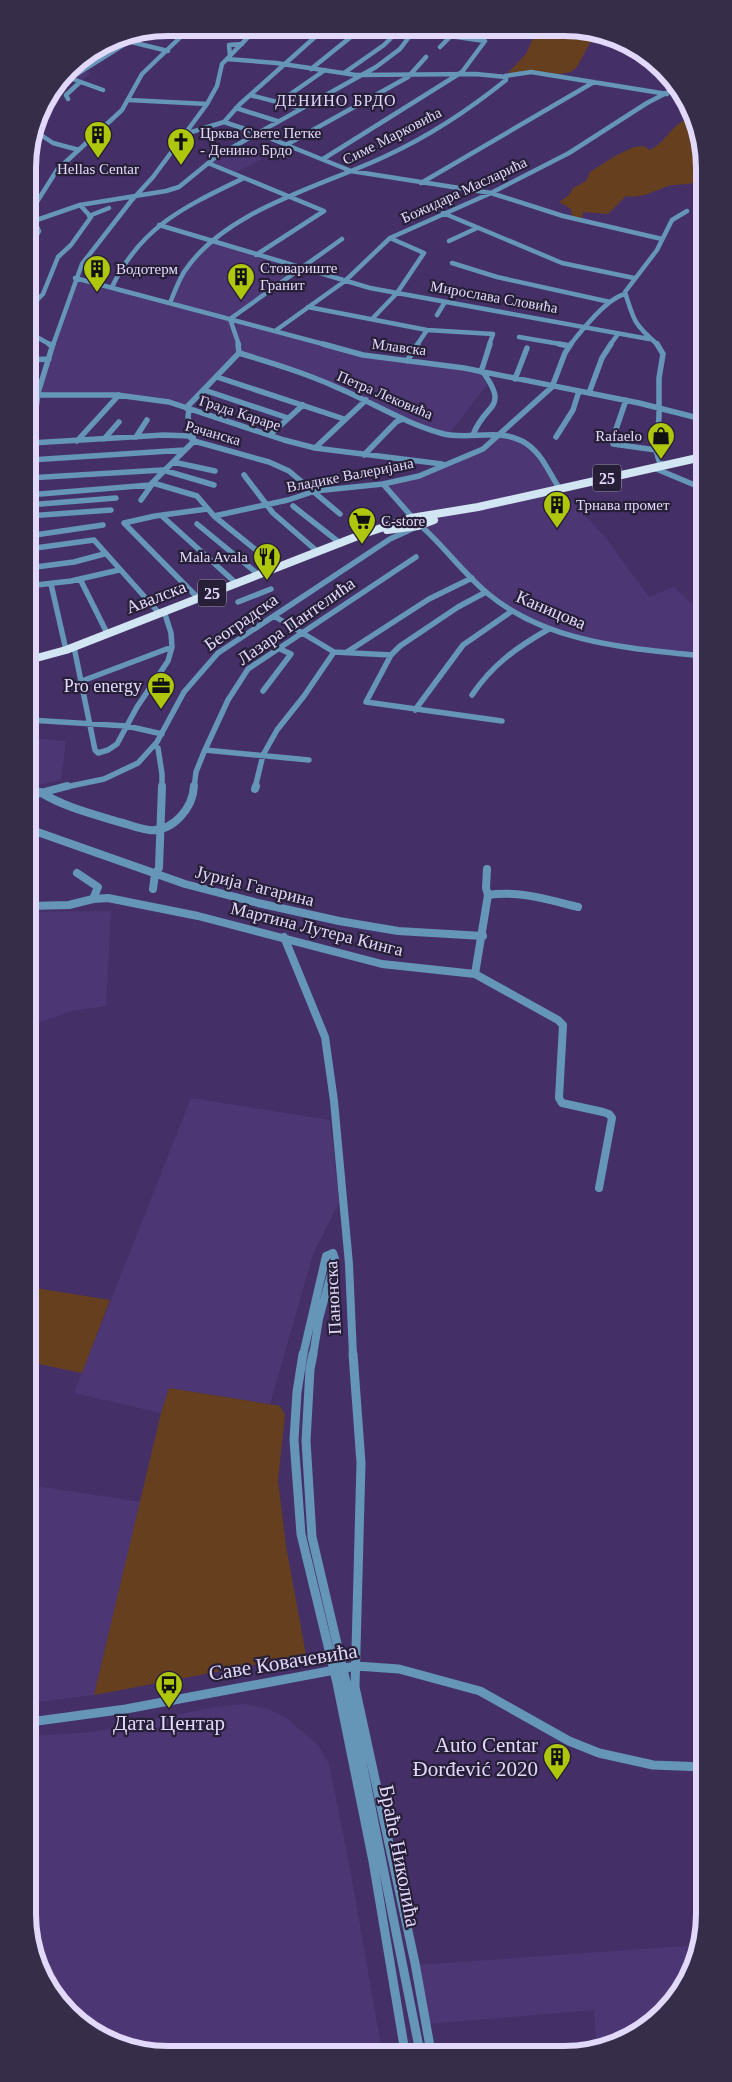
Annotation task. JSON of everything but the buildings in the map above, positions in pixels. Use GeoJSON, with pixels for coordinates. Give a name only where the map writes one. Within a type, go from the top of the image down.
{"type":"FeatureCollection","features":[{"type":"Feature","properties":{"kind":"main road","name":"25"},"geometry":{"type":"LineString","coordinates":[[416,522],[696,458]]}},
{"type":"Feature","properties":{"kind":"main road","name":"Авалска"},"geometry":{"type":"LineString","coordinates":[[37,658],[70,648],[350,539],[416,522]]}},
{"type":"Feature","properties":{"kind":"street"},"geometry":{"type":"LineString","coordinates":[[344,73],[384,45],[393,36]]}},
{"type":"Feature","properties":{"kind":"street"},"geometry":{"type":"LineString","coordinates":[[37,219],[80,205],[166,191],[179,187],[208,163],[256,133],[376,67],[400,49],[410,36]]}},
{"type":"Feature","properties":{"kind":"street"},"geometry":{"type":"LineString","coordinates":[[440,46],[451,36]]}},
{"type":"Feature","properties":{"kind":"street"},"geometry":{"type":"LineString","coordinates":[[322,159],[458,74],[475,58],[485,41],[454,36]]}},
{"type":"Feature","properties":{"kind":"street"},"geometry":{"type":"LineString","coordinates":[[37,202],[57,170],[118,114],[129,100],[142,74],[181,37]]}},
{"type":"Feature","properties":{"kind":"street"},"geometry":{"type":"LineString","coordinates":[[37,402],[52,346],[76,278],[86,258],[185,134],[207,104],[217,86],[222,64],[249,37]]}},
{"type":"Feature","properties":{"kind":"street"},"geometry":{"type":"LineString","coordinates":[[185,134],[224,122],[236,108],[286,65],[315,37]]}},
{"type":"Feature","properties":{"kind":"street"},"geometry":{"type":"LineString","coordinates":[[311,69],[351,37]]}},
{"type":"Feature","properties":{"kind":"street"},"geometry":{"type":"LineString","coordinates":[[130,42],[168,51]]}},
{"type":"Feature","properties":{"kind":"street"},"geometry":{"type":"LineString","coordinates":[[81,69],[125,44]]}},
{"type":"Feature","properties":{"kind":"street"},"geometry":{"type":"LineString","coordinates":[[228,57],[228,45],[242,44]]}},
{"type":"Feature","properties":{"kind":"street"},"geometry":{"type":"LineString","coordinates":[[228,57],[361,75],[458,74],[504,76],[531,72],[667,94]]}},
{"type":"Feature","properties":{"kind":"street"},"geometry":{"type":"LineString","coordinates":[[286,145],[411,74],[426,57]]}},
{"type":"Feature","properties":{"kind":"street"},"geometry":{"type":"LineString","coordinates":[[280,102],[325,70]]}},
{"type":"Feature","properties":{"kind":"street","name":"Симе Марковића"},"geometry":{"type":"LineString","coordinates":[[170,303],[185,270],[213,241],[251,215],[388,156],[444,125],[484,99],[506,80],[504,76]]}},
{"type":"Feature","properties":{"kind":"street"},"geometry":{"type":"LineString","coordinates":[[71,79],[103,90]]}},
{"type":"Feature","properties":{"kind":"street"},"geometry":{"type":"LineString","coordinates":[[421,183],[594,82]]}},
{"type":"Feature","properties":{"kind":"street"},"geometry":{"type":"LineString","coordinates":[[68,99],[66,95],[80,83]]}},
{"type":"Feature","properties":{"kind":"street","name":"Божидара Масларића"},"geometry":{"type":"LineString","coordinates":[[276,331],[345,281],[390,238],[491,193],[569,154],[647,104],[670,92]]}},
{"type":"Feature","properties":{"kind":"street"},"geometry":{"type":"LineString","coordinates":[[250,95],[300,108]]}},
{"type":"Feature","properties":{"kind":"street"},"geometry":{"type":"LineString","coordinates":[[129,100],[207,104]]}},
{"type":"Feature","properties":{"kind":"street"},"geometry":{"type":"LineString","coordinates":[[236,108],[276,121]]}},
{"type":"Feature","properties":{"kind":"street"},"geometry":{"type":"LineString","coordinates":[[224,122],[351,171],[491,193],[563,216],[662,239]]}},
{"type":"Feature","properties":{"kind":"street"},"geometry":{"type":"LineString","coordinates":[[41,134],[54,143],[79,150]]}},
{"type":"Feature","properties":{"kind":"street"},"geometry":{"type":"LineString","coordinates":[[208,163],[324,212],[256,255]]}},
{"type":"Feature","properties":{"kind":"street"},"geometry":{"type":"LineString","coordinates":[[112,287],[118,270],[146,234],[186,207],[244,178]]}},
{"type":"Feature","properties":{"kind":"street"},"geometry":{"type":"LineString","coordinates":[[37,300],[43,294],[58,257],[80,234],[91,217],[80,205]]}},
{"type":"Feature","properties":{"kind":"street"},"geometry":{"type":"LineString","coordinates":[[89,216],[109,208]]}},
{"type":"Feature","properties":{"kind":"street"},"geometry":{"type":"LineString","coordinates":[[552,387],[569,346],[610,302],[618,296],[625,294],[634,278],[657,250],[672,220],[687,211]]}},
{"type":"Feature","properties":{"kind":"street"},"geometry":{"type":"LineString","coordinates":[[443,213],[562,264],[634,278]]}},
{"type":"Feature","properties":{"kind":"street","name":"Мирослава Словића"},"geometry":{"type":"LineString","coordinates":[[159,225],[345,281],[397,293],[649,339]]}},
{"type":"Feature","properties":{"kind":"street"},"geometry":{"type":"LineString","coordinates":[[449,240],[477,228]]}},
{"type":"Feature","properties":{"kind":"street"},"geometry":{"type":"LineString","coordinates":[[372,319],[397,293],[424,253],[390,238]]}},
{"type":"Feature","properties":{"kind":"street"},"geometry":{"type":"LineString","coordinates":[[141,500],[163,470],[194,441],[188,417],[188,408],[239,353],[240,348],[230,320],[244,308],[302,269],[342,239]]}},
{"type":"Feature","properties":{"kind":"street"},"geometry":{"type":"LineString","coordinates":[[452,263],[497,277],[610,302]]}},
{"type":"Feature","properties":{"kind":"street","name":"Млавска"},"geometry":{"type":"LineString","coordinates":[[76,278],[363,355],[482,372],[626,400],[696,417]]}},
{"type":"Feature","properties":{"kind":"street"},"geometry":{"type":"LineString","coordinates":[[625,294],[633,319],[649,339],[660,347],[663,354],[659,378],[659,417],[656,450],[659,461],[663,466]]}},
{"type":"Feature","properties":{"kind":"street"},"geometry":{"type":"LineString","coordinates":[[438,315],[445,302]]}},
{"type":"Feature","properties":{"kind":"street"},"geometry":{"type":"LineString","coordinates":[[308,307],[427,330],[493,334],[482,372],[497,394],[496,401],[479,423],[473,435]]}},
{"type":"Feature","properties":{"kind":"street"},"geometry":{"type":"LineString","coordinates":[[407,361],[427,330]]}},
{"type":"Feature","properties":{"kind":"street"},"geometry":{"type":"LineString","coordinates":[[589,393],[602,358],[618,334]]}},
{"type":"Feature","properties":{"kind":"street"},"geometry":{"type":"LineString","coordinates":[[37,337],[52,346]]}},
{"type":"Feature","properties":{"kind":"street"},"geometry":{"type":"LineString","coordinates":[[519,337],[569,346]]}},
{"type":"Feature","properties":{"kind":"street"},"geometry":{"type":"LineString","coordinates":[[514,379],[527,348]]}},
{"type":"Feature","properties":{"kind":"street","name":"Петра Лековића"},"geometry":{"type":"LineString","coordinates":[[239,353],[293,370],[366,400],[403,419],[445,434],[503,433],[525,442],[536,450],[545,461],[559,488]]}},
{"type":"Feature","properties":{"kind":"street"},"geometry":{"type":"LineString","coordinates":[[37,360],[48,359]]}},
{"type":"Feature","properties":{"kind":"street"},"geometry":{"type":"LineString","coordinates":[[216,377],[344,419]]}},
{"type":"Feature","properties":{"kind":"street","name":"Владике Валеријана"},"geometry":{"type":"LineString","coordinates":[[214,516],[315,491],[383,484],[426,473],[483,449],[552,387]]}},
{"type":"Feature","properties":{"kind":"street"},"geometry":{"type":"LineString","coordinates":[[204,390],[288,418]]}},
{"type":"Feature","properties":{"kind":"street"},"geometry":{"type":"LineString","coordinates":[[556,437],[569,418],[578,400],[579,391]]}},
{"type":"Feature","properties":{"kind":"street","name":"Града Караре"},"geometry":{"type":"LineString","coordinates":[[38,393],[119,395],[169,402],[315,448],[444,465]]}},
{"type":"Feature","properties":{"kind":"street"},"geometry":{"type":"LineString","coordinates":[[76,441],[119,395]]}},
{"type":"Feature","properties":{"kind":"street"},"geometry":{"type":"LineString","coordinates":[[315,448],[366,400]]}},
{"type":"Feature","properties":{"kind":"street"},"geometry":{"type":"LineString","coordinates":[[626,400],[612,441],[613,444],[656,450]]}},
{"type":"Feature","properties":{"kind":"street"},"geometry":{"type":"LineString","coordinates":[[270,435],[303,405]]}},
{"type":"Feature","properties":{"kind":"street"},"geometry":{"type":"LineString","coordinates":[[364,455],[396,422],[403,419]]}},
{"type":"Feature","properties":{"kind":"street"},"geometry":{"type":"LineString","coordinates":[[136,437],[147,420]]}},
{"type":"Feature","properties":{"kind":"street"},"geometry":{"type":"LineString","coordinates":[[104,439],[120,422]]}},
{"type":"Feature","properties":{"kind":"street","name":"Рачанска"},"geometry":{"type":"LineString","coordinates":[[37,443],[189,436],[194,441],[275,464],[289,470],[340,514]]}},
{"type":"Feature","properties":{"kind":"street"},"geometry":{"type":"LineString","coordinates":[[37,460],[185,450]]}},
{"type":"Feature","properties":{"kind":"street"},"geometry":{"type":"LineString","coordinates":[[173,462],[215,471]]}},
{"type":"Feature","properties":{"kind":"street"},"geometry":{"type":"LineString","coordinates":[[421,463],[428,467],[426,473]]}},
{"type":"Feature","properties":{"kind":"street"},"geometry":{"type":"LineString","coordinates":[[654,468],[696,485]]}},
{"type":"Feature","properties":{"kind":"street"},"geometry":{"type":"LineString","coordinates":[[37,477],[163,470],[214,485]]}},
{"type":"Feature","properties":{"kind":"street"},"geometry":{"type":"LineString","coordinates":[[244,475],[265,504],[318,552]]}},
{"type":"Feature","properties":{"kind":"street"},"geometry":{"type":"LineString","coordinates":[[37,494],[152,484],[186,492],[197,496],[214,516],[261,554],[282,566]]}},
{"type":"Feature","properties":{"kind":"street","name":"Каницова"},"geometry":{"type":"LineString","coordinates":[[383,484],[416,522],[486,592],[512,611],[549,629],[590,641],[696,655]]}},
{"type":"Feature","properties":{"kind":"street"},"geometry":{"type":"LineString","coordinates":[[180,498],[186,492]]}},
{"type":"Feature","properties":{"kind":"street"},"geometry":{"type":"LineString","coordinates":[[37,504],[116,498]]}},
{"type":"Feature","properties":{"kind":"street"},"geometry":{"type":"LineString","coordinates":[[293,506],[340,543]]}},
{"type":"Feature","properties":{"kind":"street"},"geometry":{"type":"LineString","coordinates":[[198,598],[166,568],[124,523],[142,517],[163,516],[207,509]]}},
{"type":"Feature","properties":{"kind":"street"},"geometry":{"type":"LineString","coordinates":[[37,515],[111,510]]}},
{"type":"Feature","properties":{"kind":"street"},"geometry":{"type":"LineString","coordinates":[[163,516],[176,530],[237,584]]}},
{"type":"Feature","properties":{"kind":"street","name":"Београдска"},"geometry":{"type":"LineString","coordinates":[[37,793],[116,775],[144,759],[156,746],[180,698],[206,664],[225,648],[338,576],[416,522]]}},
{"type":"Feature","properties":{"kind":"street"},"geometry":{"type":"LineString","coordinates":[[197,524],[259,575]]}},
{"type":"Feature","properties":{"kind":"street"},"geometry":{"type":"LineString","coordinates":[[37,535],[104,526]]}},
{"type":"Feature","properties":{"kind":"street"},"geometry":{"type":"LineString","coordinates":[[37,548],[94,540],[119,570],[162,612],[170,626],[172,647],[168,661],[114,746],[104,752],[96,752],[82,681],[51,584]]}},
{"type":"Feature","properties":{"kind":"street"},"geometry":{"type":"LineString","coordinates":[[37,567],[74,562],[104,554]]}},
{"type":"Feature","properties":{"kind":"street","name":"Лазара Пантелића"},"geometry":{"type":"LineString","coordinates":[[160,827],[178,818],[189,808],[193,798],[195,774],[205,750],[234,686],[248,669],[416,557]]}},
{"type":"Feature","properties":{"kind":"street"},"geometry":{"type":"LineString","coordinates":[[37,585],[80,579],[119,570]]}},
{"type":"Feature","properties":{"kind":"street"},"geometry":{"type":"LineString","coordinates":[[346,652],[429,599],[472,578]]}},
{"type":"Feature","properties":{"kind":"street"},"geometry":{"type":"LineString","coordinates":[[80,579],[107,633]]}},
{"type":"Feature","properties":{"kind":"street"},"geometry":{"type":"LineString","coordinates":[[238,602],[271,589]]}},
{"type":"Feature","properties":{"kind":"street"},"geometry":{"type":"LineString","coordinates":[[486,592],[441,618],[400,646],[391,655],[366,702],[398,708],[502,720]]}},
{"type":"Feature","properties":{"kind":"street"},"geometry":{"type":"LineString","coordinates":[[416,710],[463,645],[512,611]]}},
{"type":"Feature","properties":{"kind":"street"},"geometry":{"type":"LineString","coordinates":[[274,616],[334,652],[391,655]]}},
{"type":"Feature","properties":{"kind":"street"},"geometry":{"type":"LineString","coordinates":[[472,695],[485,674],[503,656],[549,629]]}},
{"type":"Feature","properties":{"kind":"street"},"geometry":{"type":"LineString","coordinates":[[82,681],[172,647]]}},
{"type":"Feature","properties":{"kind":"street"},"geometry":{"type":"LineString","coordinates":[[263,691],[291,654],[278,648]]}},
{"type":"Feature","properties":{"kind":"street"},"geometry":{"type":"LineString","coordinates":[[255,789],[263,756],[277,730],[304,696],[334,652]]}},
{"type":"Feature","properties":{"kind":"street"},"geometry":{"type":"LineString","coordinates":[[37,721],[127,726],[162,734]]}},
{"type":"Feature","properties":{"kind":"street"},"geometry":{"type":"LineString","coordinates":[[153,890],[159,868],[162,774],[158,748],[156,746]]}},
{"type":"Feature","properties":{"kind":"street"},"geometry":{"type":"LineString","coordinates":[[205,750],[309,760]]}},
{"type":"Feature","properties":{"kind":"street"},"geometry":{"type":"LineString","coordinates":[[40,792],[44,796],[72,806],[141,828],[152,830],[160,827]]}},
{"type":"Feature","properties":{"kind":"street","name":"Јурија Гагарина"},"geometry":{"type":"LineString","coordinates":[[37,832],[185,884],[258,903],[339,921],[398,931],[483,936]]}},
{"type":"Feature","properties":{"kind":"street"},"geometry":{"type":"LineString","coordinates":[[475,974],[483,936],[488,895],[486,888],[487,869]]}},
{"type":"Feature","properties":{"kind":"street"},"geometry":{"type":"LineString","coordinates":[[77,873],[98,887],[93,899]]}},
{"type":"Feature","properties":{"kind":"street"},"geometry":{"type":"LineString","coordinates":[[488,895],[498,892],[578,907]]}},
{"type":"Feature","properties":{"kind":"street","name":"Мартина Лутера Кинга"},"geometry":{"type":"LineString","coordinates":[[37,906],[69,905],[93,899],[108,898],[284,937],[382,964],[475,974],[496,988],[522,1000],[563,1025],[559,1098],[562,1103],[603,1112],[609,1114],[612,1118],[599,1188]]}},
{"type":"Feature","properties":{"kind":"street","name":"Панонска"},"geometry":{"type":"LineString","coordinates":[[284,937],[325,1037],[334,1101],[349,1264],[353,1366],[362,1464],[355,1687],[415,1963],[430,2046]]}},
{"type":"Feature","properties":{"kind":"street"},"geometry":{"type":"LineString","coordinates":[[333,1253],[335,1259],[319,1319],[310,1369],[306,1441],[312,1537],[338,1669],[301,1534],[294,1440],[297,1392],[306,1339],[326,1256],[333,1253]]}},
{"type":"Feature","properties":{"kind":"street","name":"Саве Ковачевића"},"geometry":{"type":"LineString","coordinates":[[36,1721],[126,1709],[356,1666],[399,1669],[480,1691],[569,1741],[599,1753],[653,1765],[695,1767]]}},
{"type":"Feature","properties":{"kind":"street","name":"Браће Николића"},"geometry":{"type":"LineString","coordinates":[[338,1669],[404,2046]]}},
{"type":"Feature","properties":{"kind":"street","name":"Браће Николића"},"geometry":{"type":"LineString","coordinates":[[338,1669],[419,2046]]}},
{"type":"Feature","properties":{"kind":"shaded area"},"geometry":{"type":"Polygon","coordinates":[[[534,36],[581,37],[592,39],[577,67],[571,72],[554,75],[530,71],[508,73],[526,54],[534,36]]]}},
{"type":"Feature","properties":{"kind":"shaded area"},"geometry":{"type":"Polygon","coordinates":[[[94,59],[97,60],[81,70],[91,73],[80,82],[71,79],[81,69],[94,59]]]}},
{"type":"Feature","properties":{"kind":"shaded area"},"geometry":{"type":"Polygon","coordinates":[[[687,119],[695,151],[696,182],[668,186],[642,195],[626,196],[608,214],[583,212],[582,219],[572,216],[571,209],[559,202],[569,195],[573,188],[586,181],[590,172],[615,156],[634,147],[644,146],[649,150],[655,147],[687,119]]]}},
{"type":"Feature","properties":{"kind":"shaded area"},"geometry":{"type":"Polygon","coordinates":[[[243,149],[265,157],[236,172],[213,162],[225,154],[230,155],[243,149]]]}},
{"type":"Feature","properties":{"kind":"shaded area"},"geometry":{"type":"Polygon","coordinates":[[[213,241],[302,269],[231,319],[363,355],[480,372],[489,382],[449,434],[349,392],[239,353],[186,408],[117,395],[38,393],[75,278],[170,303],[185,270],[213,241]]]}},
{"type":"Feature","properties":{"kind":"shaded area"},"geometry":{"type":"Polygon","coordinates":[[[503,433],[532,447],[559,488],[606,538],[649,597],[674,587],[696,607],[696,655],[573,638],[502,605],[395,500],[383,484],[419,476],[467,456],[503,433]]]}},
{"type":"Feature","properties":{"kind":"shaded area"},"geometry":{"type":"Polygon","coordinates":[[[37,739],[66,741],[61,780],[37,785],[37,739]]]}},
{"type":"Feature","properties":{"kind":"shaded area"},"geometry":{"type":"Polygon","coordinates":[[[111,911],[106,1006],[71,1011],[37,1023],[37,912],[111,911]]]}},
{"type":"Feature","properties":{"kind":"shaded area"},"geometry":{"type":"Polygon","coordinates":[[[191,1098],[330,1120],[339,1202],[313,1254],[270,1404],[169,1388],[161,1413],[74,1393],[191,1098]]]}},
{"type":"Feature","properties":{"kind":"shaded area"},"geometry":{"type":"Polygon","coordinates":[[[36,1288],[110,1300],[82,1373],[36,1364],[36,1288]]]}},
{"type":"Feature","properties":{"kind":"shaded area"},"geometry":{"type":"Polygon","coordinates":[[[169,1388],[280,1406],[285,1415],[278,1480],[286,1546],[306,1655],[94,1695],[161,1413],[169,1388]]]}},
{"type":"Feature","properties":{"kind":"shaded area"},"geometry":{"type":"Polygon","coordinates":[[[36,1486],[141,1502],[94,1695],[36,1702],[36,1486]]]}},
{"type":"Feature","properties":{"kind":"shaded area"},"geometry":{"type":"Polygon","coordinates":[[[246,1704],[268,1709],[285,1717],[318,1745],[329,1764],[351,1874],[381,2046],[168,2046],[142,2043],[110,2032],[88,2018],[64,1994],[46,1964],[39,1940],[36,1914],[36,1736],[93,1732],[214,1707],[246,1704]]]}},
{"type":"Feature","properties":{"kind":"shaded area"},"geometry":{"type":"Polygon","coordinates":[[[692,1946],[686,1964],[678,1980],[663,2001],[637,2024],[614,2036],[596,2041],[594,2010],[428,2024],[417,1965],[692,1946]]]}},
{"type":"Feature","properties":{"kind":"place","name":"Hellas Centar"},"geometry":{"type":"Point","coordinates":[98,159]}},
{"type":"Feature","properties":{"kind":"place","name":"Црква Свете Петке - Денино Брдо"},"geometry":{"type":"Point","coordinates":[181,166]}},
{"type":"Feature","properties":{"kind":"place","name":"Водотерм"},"geometry":{"type":"Point","coordinates":[97,293]}},
{"type":"Feature","properties":{"kind":"place","name":"Стовариште Гранит"},"geometry":{"type":"Point","coordinates":[241,301]}},
{"type":"Feature","properties":{"kind":"place","name":"Rafaelo"},"geometry":{"type":"Point","coordinates":[661,460]}},
{"type":"Feature","properties":{"kind":"place","name":"Трнава промет"},"geometry":{"type":"Point","coordinates":[557,529]}},
{"type":"Feature","properties":{"kind":"place","name":"C-store"},"geometry":{"type":"Point","coordinates":[362,545]}},
{"type":"Feature","properties":{"kind":"place","name":"Mala Avala"},"geometry":{"type":"Point","coordinates":[267,581]}},
{"type":"Feature","properties":{"kind":"place","name":"Pro energy"},"geometry":{"type":"Point","coordinates":[161,710]}},
{"type":"Feature","properties":{"kind":"place","name":"Дата Центар"},"geometry":{"type":"Point","coordinates":[169,1709]}},
{"type":"Feature","properties":{"kind":"place","name":"Auto Centar Đorđević 2020"},"geometry":{"type":"Point","coordinates":[557,1781]}},
{"type":"Feature","properties":{"kind":"district","name":"ДЕНИНО БРДО"},"geometry":{"type":"Point","coordinates":[336,100]}}]}
